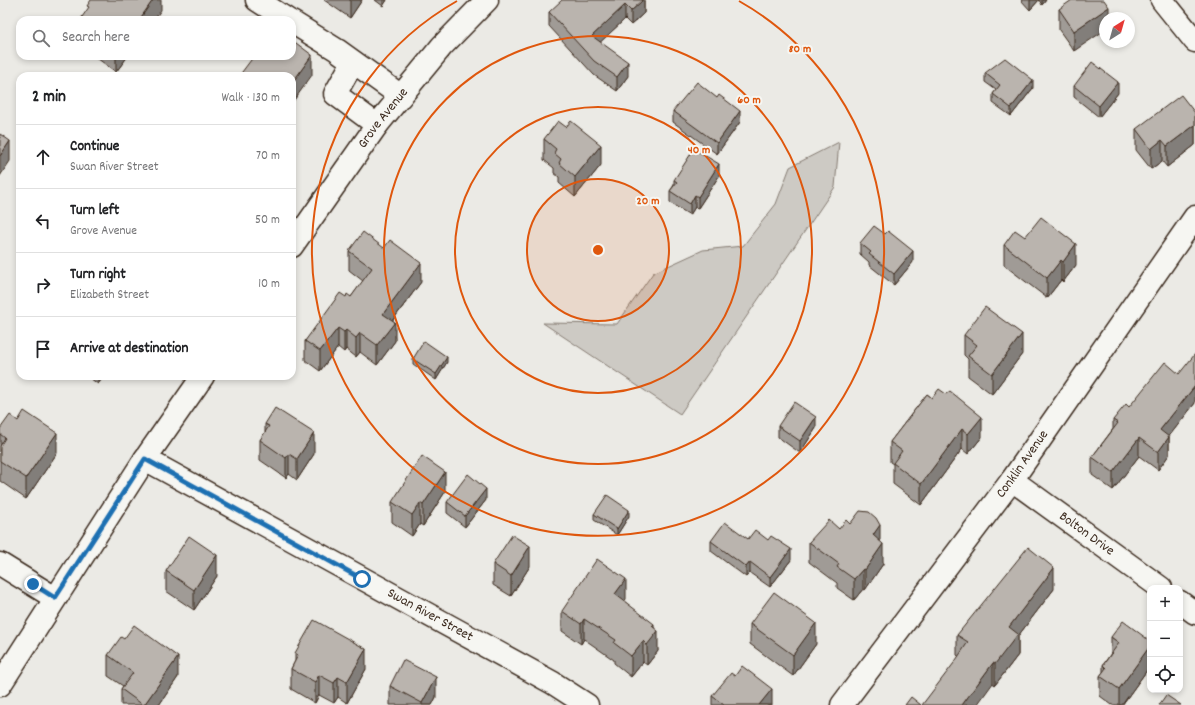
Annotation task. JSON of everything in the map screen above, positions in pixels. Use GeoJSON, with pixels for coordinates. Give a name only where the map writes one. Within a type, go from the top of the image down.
{"type":"FeatureCollection","features":[{"type":"Feature","properties":{"kind":"street"},"geometry":{"type":"LineString","coordinates":[[257,0],[282,16]]}},
{"type":"Feature","properties":{"kind":"street","name":"Grove Avenue"},"geometry":{"type":"LineString","coordinates":[[296,240],[377,125],[442,46],[487,0]]}},
{"type":"Feature","properties":{"kind":"street"},"geometry":{"type":"LineString","coordinates":[[1162,0],[1195,40]]}},
{"type":"Feature","properties":{"kind":"street"},"geometry":{"type":"LineString","coordinates":[[296,25],[401,96]]}},
{"type":"Feature","properties":{"kind":"street"},"geometry":{"type":"LineString","coordinates":[[352,62],[335,94],[377,125]]}},
{"type":"Feature","properties":{"kind":"street","name":"Conklin Avenue"},"geometry":{"type":"LineString","coordinates":[[842,705],[1012,480],[1195,217]]}},
{"type":"Feature","properties":{"kind":"street"},"geometry":{"type":"LineString","coordinates":[[0,685],[145,459],[200,380]]}},
{"type":"Feature","properties":{"kind":"street","name":"Swan River Street"},"geometry":{"type":"LineString","coordinates":[[145,459],[553,683],[588,705]]}},
{"type":"Feature","properties":{"kind":"street","name":"Bolton Drive"},"geometry":{"type":"LineString","coordinates":[[1012,480],[1157,585]]}},
{"type":"Feature","properties":{"kind":"street"},"geometry":{"type":"LineString","coordinates":[[0,564],[55,598]]}},
{"type":"Feature","properties":{"kind":"street"},"geometry":{"type":"LineString","coordinates":[[1183,604],[1195,613]]}},
{"type":"Feature","properties":{"kind":"shaded area"},"geometry":{"type":"Polygon","coordinates":[[[839,142],[835,187],[680,414],[543,323],[617,324],[653,273],[703,250],[743,246],[776,204],[790,167],[839,142]]]}},
{"type":"Feature","properties":{"kind":"building"},"geometry":{"type":"Polygon","coordinates":[[[91,0],[153,0],[142,16],[83,16],[89,7],[87,6],[91,0]]]}},
{"type":"Feature","properties":{"kind":"building"},"geometry":{"type":"Polygon","coordinates":[[[562,0],[643,0],[631,11],[625,5],[592,36],[628,62],[617,77],[594,61],[549,12],[562,0]]]}},
{"type":"Feature","properties":{"kind":"building"},"geometry":{"type":"Polygon","coordinates":[[[1072,0],[1104,0],[1109,7],[1102,12],[1099,12],[1099,14],[1074,31],[1059,9],[1072,0]]]}},
{"type":"Feature","properties":{"kind":"building"},"geometry":{"type":"Polygon","coordinates":[[[296,43],[312,55],[296,77],[296,72],[242,72],[251,60],[296,60],[296,43]]]}},
{"type":"Feature","properties":{"kind":"building"},"geometry":{"type":"Polygon","coordinates":[[[1005,58],[1033,80],[1011,108],[993,94],[1000,85],[985,73],[1005,58]]]}},
{"type":"Feature","properties":{"kind":"building"},"geometry":{"type":"Polygon","coordinates":[[[1092,62],[1118,82],[1099,106],[1074,86],[1092,62]]]}},
{"type":"Feature","properties":{"kind":"building"},"geometry":{"type":"Polygon","coordinates":[[[697,82],[717,98],[719,95],[740,111],[717,143],[673,111],[697,82]]]}},
{"type":"Feature","properties":{"kind":"building"},"geometry":{"type":"Polygon","coordinates":[[[1181,95],[1195,113],[1195,125],[1167,146],[1162,140],[1151,149],[1136,129],[1181,95]]]}},
{"type":"Feature","properties":{"kind":"building"},"geometry":{"type":"Polygon","coordinates":[[[558,121],[566,127],[571,121],[601,145],[575,177],[559,163],[561,159],[554,153],[556,149],[544,139],[558,121]]]}},
{"type":"Feature","properties":{"kind":"building"},"geometry":{"type":"Polygon","coordinates":[[[0,134],[10,141],[0,156],[0,134]]]}},
{"type":"Feature","properties":{"kind":"building"},"geometry":{"type":"Polygon","coordinates":[[[694,149],[719,164],[698,197],[695,195],[690,204],[670,191],[677,182],[674,180],[694,149]]]}},
{"type":"Feature","properties":{"kind":"building"},"geometry":{"type":"Polygon","coordinates":[[[1041,217],[1076,244],[1063,262],[1061,260],[1047,278],[1004,245],[1015,230],[1025,237],[1041,217]]]}},
{"type":"Feature","properties":{"kind":"building"},"geometry":{"type":"Polygon","coordinates":[[[874,226],[885,234],[888,231],[913,251],[894,274],[869,254],[871,252],[860,243],[874,226]]]}},
{"type":"Feature","properties":{"kind":"building"},"geometry":{"type":"Polygon","coordinates":[[[363,232],[384,248],[390,240],[421,263],[383,314],[395,322],[377,345],[360,333],[356,338],[346,330],[344,332],[338,328],[320,351],[305,341],[340,293],[346,297],[347,294],[351,297],[372,268],[349,251],[363,232]]]}},
{"type":"Feature","properties":{"kind":"building"},"geometry":{"type":"Polygon","coordinates":[[[985,307],[1022,334],[992,374],[968,356],[977,345],[964,335],[985,307]]]}},
{"type":"Feature","properties":{"kind":"building"},"geometry":{"type":"Polygon","coordinates":[[[424,341],[447,357],[436,374],[413,359],[424,341]]]}},
{"type":"Feature","properties":{"kind":"building"},"geometry":{"type":"Polygon","coordinates":[[[1195,354],[1195,386],[1160,430],[1169,437],[1158,452],[1139,438],[1113,472],[1092,457],[1118,423],[1113,420],[1126,404],[1129,407],[1165,362],[1179,374],[1195,354]]]}},
{"type":"Feature","properties":{"kind":"building"},"geometry":{"type":"Polygon","coordinates":[[[939,389],[946,394],[950,391],[982,417],[968,434],[962,429],[921,484],[893,463],[902,451],[890,442],[927,394],[932,398],[939,389]]]}},
{"type":"Feature","properties":{"kind":"building"},"geometry":{"type":"Polygon","coordinates":[[[794,402],[816,417],[800,441],[778,426],[794,402]]]}},
{"type":"Feature","properties":{"kind":"building"},"geometry":{"type":"Polygon","coordinates":[[[275,408],[314,433],[297,459],[289,454],[286,458],[260,440],[269,426],[265,424],[275,408]]]}},
{"type":"Feature","properties":{"kind":"building"},"geometry":{"type":"Polygon","coordinates":[[[24,411],[57,433],[26,478],[0,461],[0,446],[5,438],[0,434],[0,429],[10,415],[18,421],[24,411]]]}},
{"type":"Feature","properties":{"kind":"building"},"geometry":{"type":"Polygon","coordinates":[[[422,456],[445,472],[423,505],[420,503],[412,515],[392,502],[422,456]]]}},
{"type":"Feature","properties":{"kind":"building"},"geometry":{"type":"Polygon","coordinates":[[[468,474],[486,489],[465,516],[447,502],[468,474]]]}},
{"type":"Feature","properties":{"kind":"building"},"geometry":{"type":"Polygon","coordinates":[[[607,495],[629,510],[617,529],[594,514],[607,495]]]}},
{"type":"Feature","properties":{"kind":"building"},"geometry":{"type":"Polygon","coordinates":[[[860,511],[869,512],[876,518],[880,525],[873,535],[883,544],[865,570],[863,569],[854,579],[837,567],[839,564],[809,542],[829,520],[839,529],[846,520],[850,524],[860,511]]]}},
{"type":"Feature","properties":{"kind":"building"},"geometry":{"type":"Polygon","coordinates":[[[725,522],[748,539],[755,530],[768,540],[771,536],[791,549],[770,577],[750,562],[746,567],[711,541],[725,522]]]}},
{"type":"Feature","properties":{"kind":"building"},"geometry":{"type":"Polygon","coordinates":[[[512,535],[530,546],[511,576],[493,564],[512,535]]]}},
{"type":"Feature","properties":{"kind":"building"},"geometry":{"type":"Polygon","coordinates":[[[189,536],[217,555],[194,590],[166,571],[189,536]]]}},
{"type":"Feature","properties":{"kind":"building"},"geometry":{"type":"Polygon","coordinates":[[[1028,547],[1054,568],[1009,627],[1018,634],[995,664],[993,663],[962,705],[922,705],[968,642],[957,635],[1028,547]]]}},
{"type":"Feature","properties":{"kind":"building"},"geometry":{"type":"Polygon","coordinates":[[[597,559],[626,579],[615,594],[654,624],[652,626],[658,631],[647,645],[643,641],[631,656],[614,643],[616,640],[584,619],[581,624],[562,611],[597,559]]]}},
{"type":"Feature","properties":{"kind":"building"},"geometry":{"type":"Polygon","coordinates":[[[774,592],[816,623],[793,655],[750,624],[774,592]]]}},
{"type":"Feature","properties":{"kind":"building"},"geometry":{"type":"Polygon","coordinates":[[[314,620],[366,649],[347,682],[338,677],[334,683],[319,675],[315,682],[291,669],[298,655],[295,653],[314,620]]]}},
{"type":"Feature","properties":{"kind":"building"},"geometry":{"type":"Polygon","coordinates":[[[1123,621],[1147,639],[1147,650],[1119,689],[1100,676],[1106,668],[1103,665],[1119,643],[1111,637],[1123,621]]]}},
{"type":"Feature","properties":{"kind":"building"},"geometry":{"type":"Polygon","coordinates":[[[134,625],[178,657],[144,705],[121,689],[133,673],[108,655],[121,637],[124,639],[134,625]]]}},
{"type":"Feature","properties":{"kind":"building"},"geometry":{"type":"Polygon","coordinates":[[[403,660],[436,677],[422,703],[390,686],[403,660]]]}},
{"type":"Feature","properties":{"kind":"building"},"geometry":{"type":"Polygon","coordinates":[[[742,666],[772,689],[759,705],[724,705],[712,696],[731,673],[735,676],[742,666]]]}},
{"type":"Feature","properties":{"kind":"building"},"geometry":{"type":"Polygon","coordinates":[[[1166,695],[1181,705],[1159,705],[1166,695]]]}},
{"type":"Feature","properties":{"kind":"building"},"geometry":{"type":"Polygon","coordinates":[[[911,697],[921,705],[905,705],[911,697]]]}},
{"type":"Feature","properties":{"kind":"route"},"geometry":{"type":"LineString","coordinates":[[33,584],[55,598],[145,459],[362,579]]}}]}
